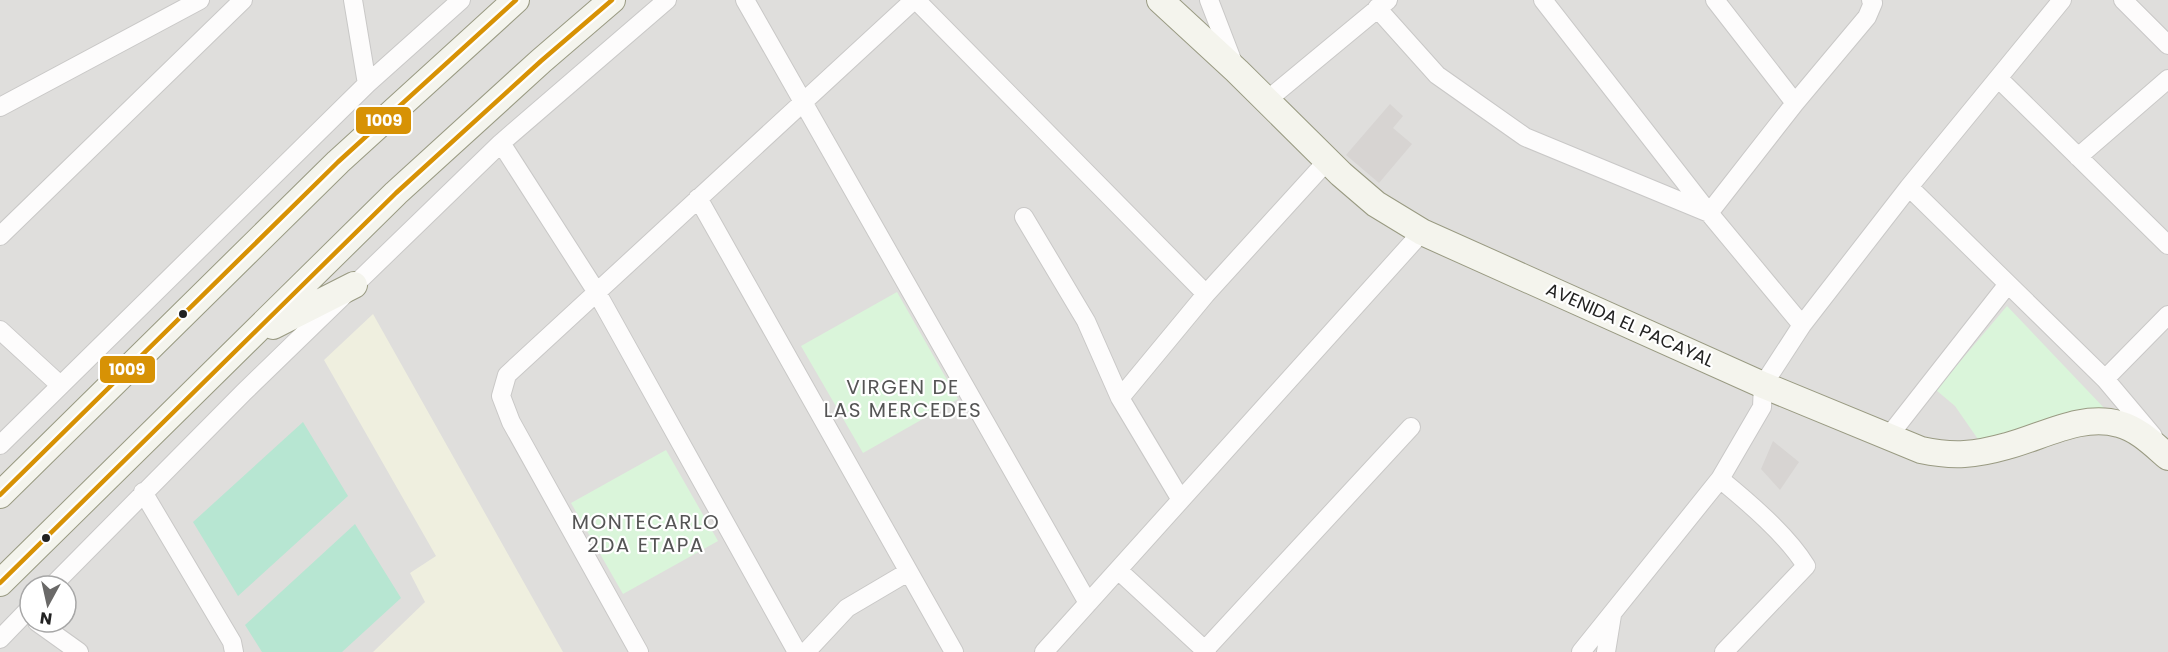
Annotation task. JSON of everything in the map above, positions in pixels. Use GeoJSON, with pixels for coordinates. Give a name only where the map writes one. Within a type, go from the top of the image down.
{"type":"FeatureCollection","features":[{"type":"Feature","properties":{"kind":"street"},"geometry":{"type":"LineString","coordinates":[[0,106],[200,0]]}},
{"type":"Feature","properties":{"kind":"street"},"geometry":{"type":"LineString","coordinates":[[0,236],[243,0]]}},
{"type":"Feature","properties":{"kind":"street"},"geometry":{"type":"LineString","coordinates":[[353,0],[367,84]]}},
{"type":"Feature","properties":{"kind":"street"},"geometry":{"type":"LineString","coordinates":[[0,445],[367,84],[461,0]]}},
{"type":"Feature","properties":{"kind":"street"},"geometry":{"type":"LineString","coordinates":[[0,495],[338,162],[516,0]]}},
{"type":"Feature","properties":{"kind":"street"},"geometry":{"type":"LineString","coordinates":[[0,583],[396,193],[541,61],[612,0]]}},
{"type":"Feature","properties":{"kind":"street"},"geometry":{"type":"LineString","coordinates":[[64,574],[143,492],[501,143],[667,0]]}},
{"type":"Feature","properties":{"kind":"street"},"geometry":{"type":"LineString","coordinates":[[746,0],[1088,603]]}},
{"type":"Feature","properties":{"kind":"street"},"geometry":{"type":"LineString","coordinates":[[639,652],[511,422],[501,396],[507,375],[915,0],[1206,294]]}},
{"type":"Feature","properties":{"kind":"street","name":"AVENIDA EL PACAYAL"},"geometry":{"type":"LineString","coordinates":[[1160,0],[1237,71],[1327,161],[1376,204],[1422,232],[1763,385],[1922,450],[1947,455],[1970,454],[2094,421],[2118,423],[2131,429],[2168,455]]}},
{"type":"Feature","properties":{"kind":"street"},"geometry":{"type":"LineString","coordinates":[[1209,0],[1237,71]]}},
{"type":"Feature","properties":{"kind":"street"},"geometry":{"type":"LineString","coordinates":[[1714,0],[1795,103]]}},
{"type":"Feature","properties":{"kind":"street"},"geometry":{"type":"LineString","coordinates":[[1709,213],[1795,103],[1867,17],[1873,3],[1871,0]]}},
{"type":"Feature","properties":{"kind":"street"},"geometry":{"type":"LineString","coordinates":[[1581,652],[1720,479],[1762,407],[1763,385],[1802,325],[1909,187],[2062,0]]}},
{"type":"Feature","properties":{"kind":"street"},"geometry":{"type":"LineString","coordinates":[[2123,0],[2168,45]]}},
{"type":"Feature","properties":{"kind":"street"},"geometry":{"type":"LineString","coordinates":[[1550,2],[1709,213],[1802,325]]}},
{"type":"Feature","properties":{"kind":"street"},"geometry":{"type":"LineString","coordinates":[[1266,101],[1383,4],[1437,75],[1525,137],[1709,213]]}},
{"type":"Feature","properties":{"kind":"street"},"geometry":{"type":"LineString","coordinates":[[1999,79],[2168,245]]}},
{"type":"Feature","properties":{"kind":"street"},"geometry":{"type":"LineString","coordinates":[[2078,157],[2168,79]]}},
{"type":"Feature","properties":{"kind":"street"},"geometry":{"type":"LineString","coordinates":[[501,143],[596,291],[798,652]]}},
{"type":"Feature","properties":{"kind":"street"},"geometry":{"type":"LineString","coordinates":[[1120,398],[1206,294],[1327,161]]}},
{"type":"Feature","properties":{"kind":"street"},"geometry":{"type":"LineString","coordinates":[[1909,187],[2104,379],[2168,455]]}},
{"type":"Feature","properties":{"kind":"street"},"geometry":{"type":"LineString","coordinates":[[698,198],[954,652]]}},
{"type":"Feature","properties":{"kind":"street"},"geometry":{"type":"LineString","coordinates":[[1024,217],[1086,321],[1120,398],[1181,500]]}},
{"type":"Feature","properties":{"kind":"street"},"geometry":{"type":"LineString","coordinates":[[1044,652],[1422,232]]}},
{"type":"Feature","properties":{"kind":"street"},"geometry":{"type":"LineString","coordinates":[[1887,437],[2008,284]]}},
{"type":"Feature","properties":{"kind":"street"},"geometry":{"type":"LineString","coordinates":[[251,336],[354,285]]}},
{"type":"Feature","properties":{"kind":"street"},"geometry":{"type":"LineString","coordinates":[[2104,379],[2168,315]]}},
{"type":"Feature","properties":{"kind":"street"},"geometry":{"type":"LineString","coordinates":[[0,330],[60,385]]}},
{"type":"Feature","properties":{"kind":"street"},"geometry":{"type":"LineString","coordinates":[[1118,570],[1205,651],[1411,427]]}},
{"type":"Feature","properties":{"kind":"street"},"geometry":{"type":"LineString","coordinates":[[1720,479],[1742,497],[1797,552],[1806,566],[1724,652]]}},
{"type":"Feature","properties":{"kind":"street"},"geometry":{"type":"LineString","coordinates":[[143,492],[226,632],[234,652]]}},
{"type":"Feature","properties":{"kind":"street"},"geometry":{"type":"LineString","coordinates":[[806,652],[847,608],[908,572]]}},
{"type":"Feature","properties":{"kind":"street"},"geometry":{"type":"LineString","coordinates":[[1606,652],[1612,614]]}},
{"type":"Feature","properties":{"kind":"street"},"geometry":{"type":"LineString","coordinates":[[0,639],[18,625]]}},
{"type":"Feature","properties":{"kind":"street"},"geometry":{"type":"LineString","coordinates":[[56,634],[79,652]]}},
{"type":"Feature","properties":{"kind":"shaded area"},"geometry":{"type":"Polygon","coordinates":[[[0,0],[2168,0],[2168,652],[0,652],[0,0]]]}},
{"type":"Feature","properties":{"kind":"green space"},"geometry":{"type":"Polygon","coordinates":[[[897,292],[958,399],[863,453],[801,346],[897,292]]]}},
{"type":"Feature","properties":{"kind":"green space"},"geometry":{"type":"Polygon","coordinates":[[[2007,306],[2106,410],[1982,445],[1955,406],[1936,390],[2007,306]]]}},
{"type":"Feature","properties":{"kind":"green space"},"geometry":{"type":"Polygon","coordinates":[[[373,314],[563,652],[373,652],[425,602],[410,573],[436,556],[324,360],[373,314]]]}},
{"type":"Feature","properties":{"kind":"green space"},"geometry":{"type":"Polygon","coordinates":[[[303,422],[348,496],[238,596],[193,522],[303,422]]]}},
{"type":"Feature","properties":{"kind":"green space"},"geometry":{"type":"Polygon","coordinates":[[[666,450],[718,541],[623,594],[571,503],[666,450]]]}},
{"type":"Feature","properties":{"kind":"green space"},"geometry":{"type":"Polygon","coordinates":[[[355,524],[401,598],[342,652],[262,652],[245,625],[355,524]]]}},
{"type":"Feature","properties":{"kind":"building"},"geometry":{"type":"Polygon","coordinates":[[[1390,104],[1403,116],[1393,128],[1412,144],[1379,183],[1346,155],[1390,104]]]}},
{"type":"Feature","properties":{"kind":"building"},"geometry":{"type":"Polygon","coordinates":[[[1773,441],[1799,462],[1780,490],[1761,469],[1773,441]]]}},
{"type":"Feature","properties":{"kind":"transit line","name":"1009"},"geometry":{"type":"LineString","coordinates":[[0,495],[338,162],[516,0]]}},
{"type":"Feature","properties":{"kind":"transit line","name":"1009"},"geometry":{"type":"LineString","coordinates":[[0,583],[396,193],[541,61],[612,0]]}},
{"type":"Feature","properties":{"kind":"district","name":"VIRGEN DE LAS MERCEDES"},"geometry":{"type":"Point","coordinates":[903,398]}},
{"type":"Feature","properties":{"kind":"district","name":"MONTECARLO 2DA ETAPA"},"geometry":{"type":"Point","coordinates":[646,534]}}]}
